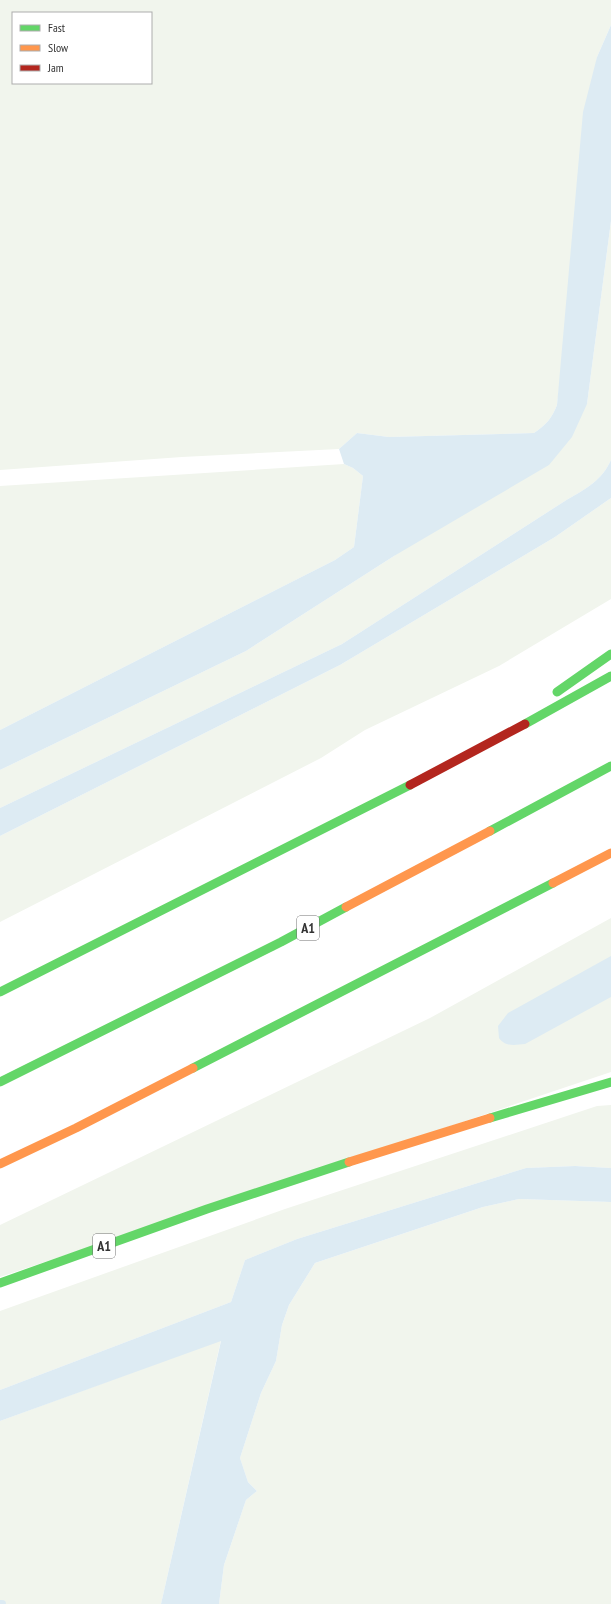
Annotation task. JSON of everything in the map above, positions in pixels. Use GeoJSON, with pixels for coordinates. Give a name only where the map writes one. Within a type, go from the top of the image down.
{"type":"FeatureCollection","features":[{"type":"Feature","properties":{"kind":"highway"},"geometry":{"type":"LineString","coordinates":[[546,699],[611,654]]}},
{"type":"Feature","properties":{"kind":"highway"},"geometry":{"type":"LineString","coordinates":[[0,992],[456,762],[611,676]]}},
{"type":"Feature","properties":{"kind":"highway"},"geometry":{"type":"LineString","coordinates":[[456,762],[533,708]]}},
{"type":"Feature","properties":{"kind":"highway","name":"A1"},"geometry":{"type":"LineString","coordinates":[[0,1082],[281,942],[611,766]]}},
{"type":"Feature","properties":{"kind":"highway"},"geometry":{"type":"LineString","coordinates":[[0,1164],[84,1124],[611,853]]}},
{"type":"Feature","properties":{"kind":"highway","name":"A1"},"geometry":{"type":"LineString","coordinates":[[0,1283],[207,1209],[402,1144],[611,1082]]}},
{"type":"Feature","properties":{"kind":"shaded area"},"geometry":{"type":"Polygon","coordinates":[[[0,0],[611,0],[611,25],[597,57],[557,405],[553,414],[545,424],[534,433],[389,437],[357,433],[339,449],[182,457],[0,470],[0,0]]]}},
{"type":"Feature","properties":{"kind":"shaded area"},"geometry":{"type":"Polygon","coordinates":[[[611,25],[611,221],[587,404],[572,437],[549,465],[394,556],[246,651],[0,770],[0,730],[335,560],[354,547],[363,476],[353,468],[344,464],[339,449],[357,433],[389,437],[534,433],[548,421],[557,405],[583,112],[597,57],[611,25]]]}},
{"type":"Feature","properties":{"kind":"shaded area"},"geometry":{"type":"Polygon","coordinates":[[[611,221],[611,460],[603,473],[593,483],[342,644],[0,808],[0,770],[246,651],[394,556],[587,404],[611,221]]]}},
{"type":"Feature","properties":{"kind":"shaded area"},"geometry":{"type":"Polygon","coordinates":[[[611,460],[611,498],[555,537],[340,665],[0,836],[0,808],[342,644],[587,488],[603,473],[611,460]]]}},
{"type":"Feature","properties":{"kind":"shaded area"},"geometry":{"type":"Polygon","coordinates":[[[344,464],[353,468],[363,476],[354,547],[335,560],[0,730],[0,486],[344,464]]]}},
{"type":"Feature","properties":{"kind":"shaded area"},"geometry":{"type":"Polygon","coordinates":[[[611,498],[611,599],[499,666],[365,730],[321,758],[0,922],[0,836],[340,665],[555,537],[611,498]]]}},
{"type":"Feature","properties":{"kind":"shaded area"},"geometry":{"type":"Polygon","coordinates":[[[611,918],[611,1072],[0,1277],[0,1225],[430,1018],[611,918]]]}},
{"type":"Feature","properties":{"kind":"shaded area"},"geometry":{"type":"Polygon","coordinates":[[[611,956],[611,997],[525,1044],[514,1045],[501,1041],[499,1038],[498,1026],[508,1013],[611,956]]]}},
{"type":"Feature","properties":{"kind":"shaded area"},"geometry":{"type":"Polygon","coordinates":[[[611,1105],[611,1168],[575,1166],[526,1168],[297,1239],[245,1260],[231,1302],[0,1390],[0,1311],[285,1209],[597,1106],[611,1105]]]}},
{"type":"Feature","properties":{"kind":"shaded area"},"geometry":{"type":"Polygon","coordinates":[[[575,1166],[611,1168],[611,1202],[519,1199],[483,1207],[315,1263],[289,1305],[282,1325],[276,1361],[261,1393],[240,1458],[248,1482],[257,1491],[246,1500],[224,1565],[219,1604],[161,1604],[221,1341],[0,1421],[0,1390],[231,1302],[245,1260],[297,1239],[526,1168],[575,1166]]]}},
{"type":"Feature","properties":{"kind":"shaded area"},"geometry":{"type":"Polygon","coordinates":[[[519,1199],[611,1202],[611,1604],[219,1604],[224,1565],[246,1500],[257,1491],[248,1482],[240,1458],[261,1393],[276,1361],[282,1325],[289,1305],[315,1263],[483,1207],[519,1199]]]}},
{"type":"Feature","properties":{"kind":"shaded area"},"geometry":{"type":"Polygon","coordinates":[[[221,1340],[161,1604],[0,1604],[0,1421],[221,1340]]]}},
{"type":"Feature","properties":{"kind":"traffic: fast"},"geometry":{"type":"LineString","coordinates":[[557,692],[611,654]]}},
{"type":"Feature","properties":{"kind":"traffic: fast"},"geometry":{"type":"LineString","coordinates":[[525,724],[611,676]]}},
{"type":"Feature","properties":{"kind":"traffic: fast"},"geometry":{"type":"LineString","coordinates":[[490,831],[611,766]]}},
{"type":"Feature","properties":{"kind":"traffic: fast"},"geometry":{"type":"LineString","coordinates":[[0,992],[410,785]]}},
{"type":"Feature","properties":{"kind":"traffic: fast"},"geometry":{"type":"LineString","coordinates":[[193,1068],[553,883]]}},
{"type":"Feature","properties":{"kind":"traffic: fast"},"geometry":{"type":"LineString","coordinates":[[0,1082],[281,942],[346,907]]}},
{"type":"Feature","properties":{"kind":"traffic: fast"},"geometry":{"type":"LineString","coordinates":[[490,1118],[611,1082]]}},
{"type":"Feature","properties":{"kind":"traffic: fast"},"geometry":{"type":"LineString","coordinates":[[0,1283],[207,1209],[349,1162]]}},
{"type":"Feature","properties":{"kind":"traffic: slow"},"geometry":{"type":"LineString","coordinates":[[346,907],[490,831]]}},
{"type":"Feature","properties":{"kind":"traffic: slow"},"geometry":{"type":"LineString","coordinates":[[553,883],[611,853]]}},
{"type":"Feature","properties":{"kind":"traffic: slow"},"geometry":{"type":"LineString","coordinates":[[0,1164],[76,1128],[193,1068]]}},
{"type":"Feature","properties":{"kind":"traffic: slow"},"geometry":{"type":"LineString","coordinates":[[349,1162],[490,1118]]}},
{"type":"Feature","properties":{"kind":"traffic: jam"},"geometry":{"type":"LineString","coordinates":[[410,785],[525,724]]}}]}
